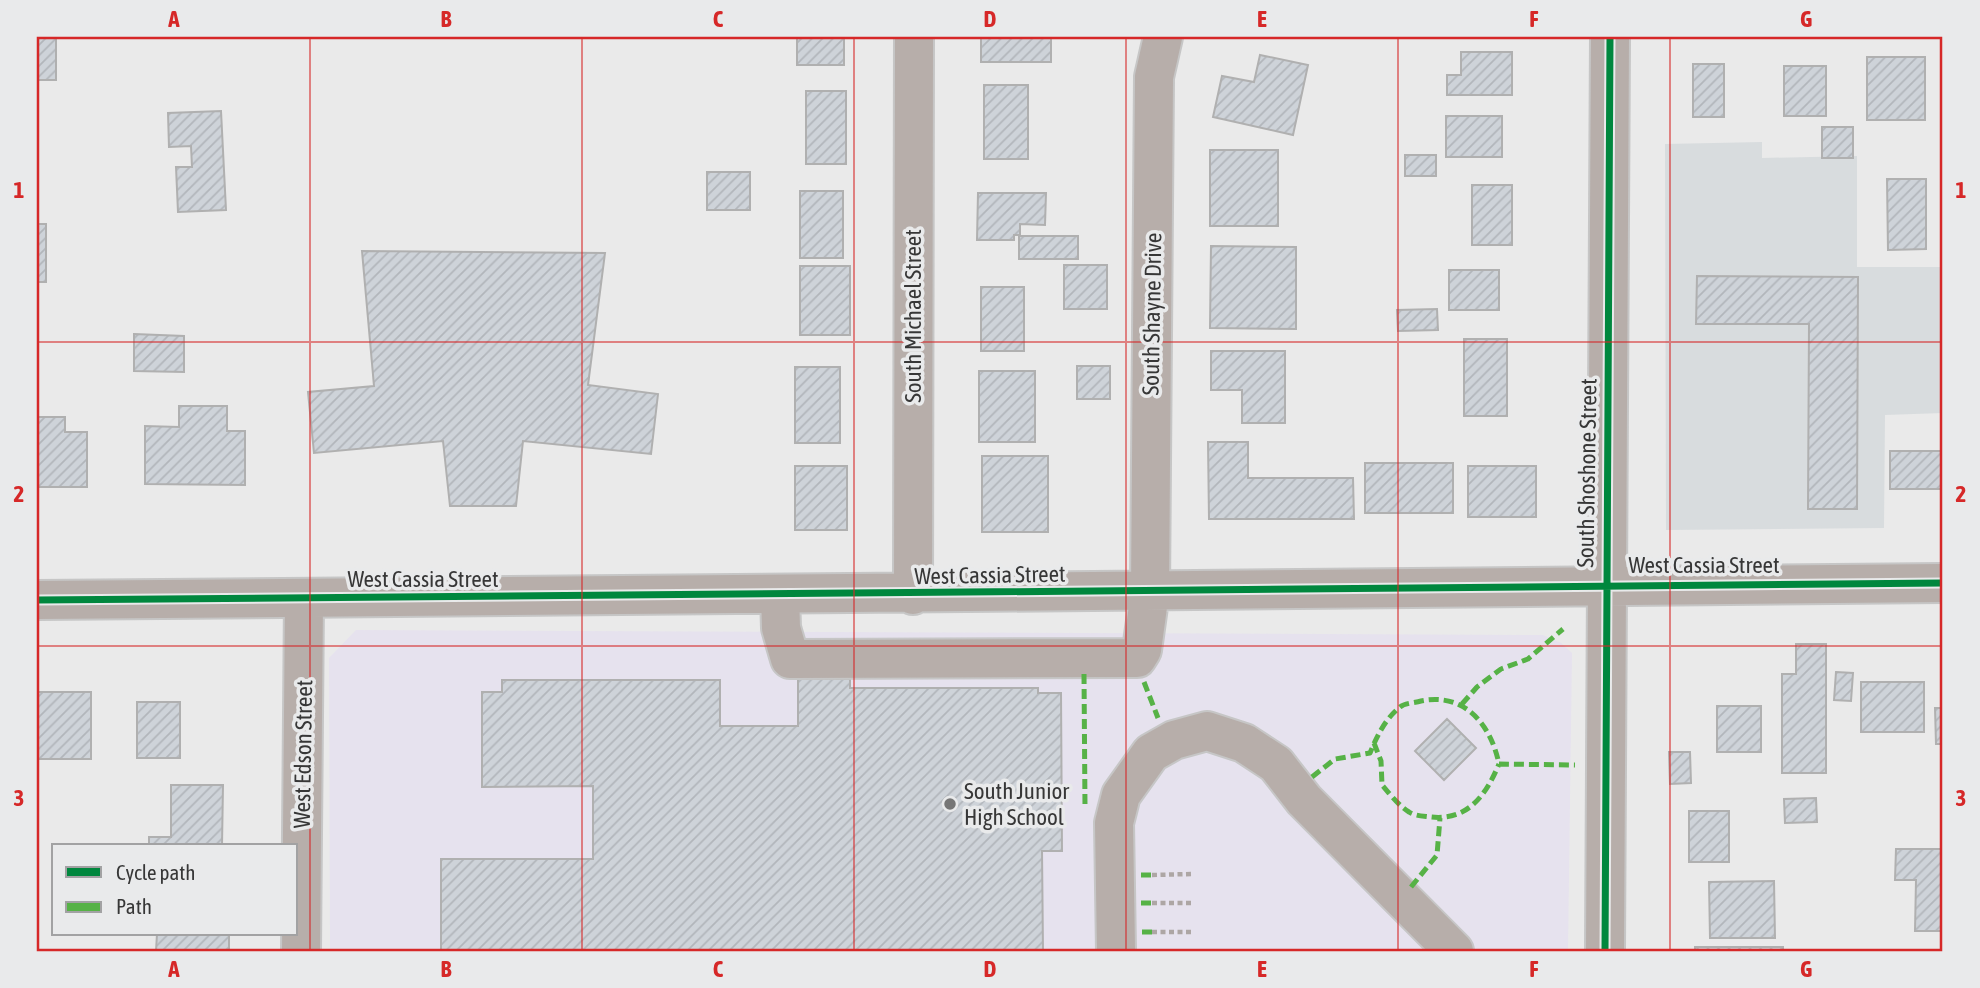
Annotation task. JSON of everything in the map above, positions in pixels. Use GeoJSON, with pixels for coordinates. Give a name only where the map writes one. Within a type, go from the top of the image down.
{"type":"FeatureCollection","features":[{"type":"Feature","properties":{"kind":"street","name":"South Michael Street"},"geometry":{"type":"LineString","coordinates":[[913,595],[914,37]]}},
{"type":"Feature","properties":{"kind":"street","name":"South Shayne Drive"},"geometry":{"type":"LineString","coordinates":[[780,595],[781,628],[790,659],[1137,658],[1142,650],[1150,592],[1154,77],[1163,37]]}},
{"type":"Feature","properties":{"kind":"street","name":"South Shoshone Street"},"geometry":{"type":"LineString","coordinates":[[1605,951],[1610,37]]}},
{"type":"Feature","properties":{"kind":"street","name":"West Cassia Street"},"geometry":{"type":"LineString","coordinates":[[37,600],[913,595],[1943,583]]}},
{"type":"Feature","properties":{"kind":"street","name":"West Edson Street"},"geometry":{"type":"LineString","coordinates":[[301,951],[304,599]]}},
{"type":"Feature","properties":{"kind":"street"},"geometry":{"type":"LineString","coordinates":[[1116,951],[1114,823],[1121,795],[1151,753],[1174,740],[1207,731],[1244,743],[1276,765],[1304,800],[1454,951]]}},
{"type":"Feature","properties":{"kind":"path"},"geometry":{"type":"LineString","coordinates":[[1152,875],[1192,874]]}},
{"type":"Feature","properties":{"kind":"path"},"geometry":{"type":"LineString","coordinates":[[1152,904],[1193,904]]}},
{"type":"Feature","properties":{"kind":"path"},"geometry":{"type":"LineString","coordinates":[[1152,932],[1193,932]]}},
{"type":"Feature","properties":{"kind":"shaded area"},"geometry":{"type":"Polygon","coordinates":[[[1762,142],[1762,158],[1857,156],[1857,267],[1943,267],[1943,413],[1885,415],[1884,528],[1666,530],[1665,144],[1762,142]]]}},
{"type":"Feature","properties":{"kind":"shaded area","name":"South Junior High School"},"geometry":{"type":"Polygon","coordinates":[[[356,630],[1543,635],[1561,643],[1572,653],[1568,951],[330,951],[329,658],[356,630]]]}},
{"type":"Feature","properties":{"kind":"building"},"geometry":{"type":"Polygon","coordinates":[[[37,37],[56,37],[56,80],[37,80],[37,37]]]}},
{"type":"Feature","properties":{"kind":"building"},"geometry":{"type":"Polygon","coordinates":[[[797,37],[844,37],[844,65],[797,65],[797,37]]]}},
{"type":"Feature","properties":{"kind":"building"},"geometry":{"type":"Polygon","coordinates":[[[981,37],[1051,37],[1051,62],[981,62],[981,37]]]}},
{"type":"Feature","properties":{"kind":"building"},"geometry":{"type":"Polygon","coordinates":[[[1461,52],[1512,52],[1512,95],[1447,95],[1447,75],[1461,75],[1461,52]]]}},
{"type":"Feature","properties":{"kind":"building"},"geometry":{"type":"Polygon","coordinates":[[[1260,55],[1308,65],[1293,135],[1213,117],[1222,76],[1254,82],[1260,55]]]}},
{"type":"Feature","properties":{"kind":"building"},"geometry":{"type":"Polygon","coordinates":[[[1867,57],[1925,57],[1925,120],[1867,120],[1867,57]]]}},
{"type":"Feature","properties":{"kind":"building"},"geometry":{"type":"Polygon","coordinates":[[[1693,64],[1724,64],[1724,117],[1693,117],[1693,64]]]}},
{"type":"Feature","properties":{"kind":"building"},"geometry":{"type":"Polygon","coordinates":[[[1784,66],[1826,66],[1826,116],[1784,116],[1784,66]]]}},
{"type":"Feature","properties":{"kind":"building"},"geometry":{"type":"Polygon","coordinates":[[[984,85],[1028,85],[1028,159],[984,159],[984,85]]]}},
{"type":"Feature","properties":{"kind":"building"},"geometry":{"type":"Polygon","coordinates":[[[806,91],[846,91],[846,164],[806,164],[806,91]]]}},
{"type":"Feature","properties":{"kind":"building"},"geometry":{"type":"Polygon","coordinates":[[[221,111],[226,210],[178,212],[176,167],[192,167],[191,146],[169,147],[168,113],[221,111]]]}},
{"type":"Feature","properties":{"kind":"building"},"geometry":{"type":"Polygon","coordinates":[[[1446,116],[1502,116],[1502,157],[1446,157],[1446,116]]]}},
{"type":"Feature","properties":{"kind":"building"},"geometry":{"type":"Polygon","coordinates":[[[1822,127],[1853,127],[1853,158],[1822,158],[1822,127]]]}},
{"type":"Feature","properties":{"kind":"building"},"geometry":{"type":"Polygon","coordinates":[[[1210,150],[1278,150],[1278,226],[1210,226],[1210,150]]]}},
{"type":"Feature","properties":{"kind":"building"},"geometry":{"type":"Polygon","coordinates":[[[1405,155],[1436,155],[1436,176],[1405,176],[1405,155]]]}},
{"type":"Feature","properties":{"kind":"building"},"geometry":{"type":"Polygon","coordinates":[[[707,172],[750,172],[750,210],[707,210],[707,172]]]}},
{"type":"Feature","properties":{"kind":"building"},"geometry":{"type":"Polygon","coordinates":[[[1887,179],[1926,179],[1926,249],[1888,250],[1887,179]]]}},
{"type":"Feature","properties":{"kind":"building"},"geometry":{"type":"Polygon","coordinates":[[[1472,185],[1512,185],[1512,245],[1472,245],[1472,185]]]}},
{"type":"Feature","properties":{"kind":"building"},"geometry":{"type":"Polygon","coordinates":[[[800,191],[843,191],[843,258],[800,258],[800,191]]]}},
{"type":"Feature","properties":{"kind":"building"},"geometry":{"type":"Polygon","coordinates":[[[978,193],[1046,193],[1045,225],[1020,224],[1020,235],[1014,235],[1014,240],[977,240],[978,193]]]}},
{"type":"Feature","properties":{"kind":"building"},"geometry":{"type":"Polygon","coordinates":[[[37,224],[46,224],[46,282],[37,282],[37,224]]]}},
{"type":"Feature","properties":{"kind":"building"},"geometry":{"type":"Polygon","coordinates":[[[1019,236],[1078,236],[1078,259],[1019,259],[1019,236]]]}},
{"type":"Feature","properties":{"kind":"building"},"geometry":{"type":"Polygon","coordinates":[[[1211,246],[1296,247],[1296,329],[1210,328],[1211,246]]]}},
{"type":"Feature","properties":{"kind":"building"},"geometry":{"type":"Polygon","coordinates":[[[362,251],[605,253],[588,385],[658,394],[651,454],[523,441],[516,506],[450,506],[443,441],[314,453],[308,392],[374,386],[362,251]]]}},
{"type":"Feature","properties":{"kind":"building"},"geometry":{"type":"Polygon","coordinates":[[[1064,265],[1107,265],[1107,309],[1064,309],[1064,265]]]}},
{"type":"Feature","properties":{"kind":"building"},"geometry":{"type":"Polygon","coordinates":[[[800,266],[850,266],[850,335],[800,335],[800,266]]]}},
{"type":"Feature","properties":{"kind":"building"},"geometry":{"type":"Polygon","coordinates":[[[1449,270],[1499,270],[1499,310],[1449,310],[1449,270]]]}},
{"type":"Feature","properties":{"kind":"building"},"geometry":{"type":"Polygon","coordinates":[[[1697,276],[1858,277],[1857,509],[1808,509],[1809,324],[1696,324],[1697,276]]]}},
{"type":"Feature","properties":{"kind":"building"},"geometry":{"type":"Polygon","coordinates":[[[981,287],[1024,287],[1024,351],[981,351],[981,287]]]}},
{"type":"Feature","properties":{"kind":"building"},"geometry":{"type":"Polygon","coordinates":[[[1437,309],[1438,330],[1398,331],[1397,310],[1437,309]]]}},
{"type":"Feature","properties":{"kind":"building"},"geometry":{"type":"Polygon","coordinates":[[[134,334],[184,336],[184,372],[134,371],[134,334]]]}},
{"type":"Feature","properties":{"kind":"building"},"geometry":{"type":"Polygon","coordinates":[[[1464,339],[1507,339],[1507,416],[1464,416],[1464,339]]]}},
{"type":"Feature","properties":{"kind":"building"},"geometry":{"type":"Polygon","coordinates":[[[1211,351],[1285,351],[1285,423],[1242,423],[1242,390],[1211,390],[1211,351]]]}},
{"type":"Feature","properties":{"kind":"building"},"geometry":{"type":"Polygon","coordinates":[[[1077,366],[1110,366],[1110,399],[1077,399],[1077,366]]]}},
{"type":"Feature","properties":{"kind":"building"},"geometry":{"type":"Polygon","coordinates":[[[795,367],[840,367],[840,443],[795,443],[795,367]]]}},
{"type":"Feature","properties":{"kind":"building"},"geometry":{"type":"Polygon","coordinates":[[[979,371],[1035,371],[1035,442],[979,442],[979,371]]]}},
{"type":"Feature","properties":{"kind":"building"},"geometry":{"type":"Polygon","coordinates":[[[179,406],[227,406],[227,431],[245,431],[245,485],[145,484],[145,426],[179,427],[179,406]]]}},
{"type":"Feature","properties":{"kind":"building"},"geometry":{"type":"Polygon","coordinates":[[[37,417],[65,417],[65,432],[87,432],[87,487],[37,487],[37,417]]]}},
{"type":"Feature","properties":{"kind":"building"},"geometry":{"type":"Polygon","coordinates":[[[1208,442],[1248,442],[1248,478],[1353,478],[1354,519],[1209,519],[1208,442]]]}},
{"type":"Feature","properties":{"kind":"building"},"geometry":{"type":"Polygon","coordinates":[[[1890,451],[1943,451],[1943,489],[1890,489],[1890,451]]]}},
{"type":"Feature","properties":{"kind":"building"},"geometry":{"type":"Polygon","coordinates":[[[982,456],[1048,456],[1048,532],[982,532],[982,456]]]}},
{"type":"Feature","properties":{"kind":"building"},"geometry":{"type":"Polygon","coordinates":[[[1365,463],[1453,463],[1453,513],[1365,513],[1365,463]]]}},
{"type":"Feature","properties":{"kind":"building"},"geometry":{"type":"Polygon","coordinates":[[[795,466],[847,466],[847,530],[795,530],[795,466]]]}},
{"type":"Feature","properties":{"kind":"building"},"geometry":{"type":"Polygon","coordinates":[[[1468,466],[1536,466],[1536,517],[1468,517],[1468,466]]]}},
{"type":"Feature","properties":{"kind":"building"},"geometry":{"type":"Polygon","coordinates":[[[1796,644],[1826,644],[1826,773],[1782,773],[1782,674],[1796,674],[1796,644]]]}},
{"type":"Feature","properties":{"kind":"building"},"geometry":{"type":"Polygon","coordinates":[[[1836,672],[1853,673],[1851,701],[1834,700],[1836,672]]]}},
{"type":"Feature","properties":{"kind":"building"},"geometry":{"type":"Polygon","coordinates":[[[798,679],[850,679],[850,688],[1038,688],[1038,693],[1061,693],[1062,851],[1042,851],[1043,951],[441,951],[441,859],[593,859],[593,786],[482,787],[482,692],[502,692],[502,680],[720,680],[720,726],[798,726],[798,679]]]}},
{"type":"Feature","properties":{"kind":"building"},"geometry":{"type":"Polygon","coordinates":[[[1861,682],[1924,682],[1924,732],[1861,732],[1861,682]]]}},
{"type":"Feature","properties":{"kind":"building"},"geometry":{"type":"Polygon","coordinates":[[[37,692],[91,692],[91,759],[37,759],[37,692]]]}},
{"type":"Feature","properties":{"kind":"building"},"geometry":{"type":"Polygon","coordinates":[[[137,702],[180,702],[180,758],[137,758],[137,702]]]}},
{"type":"Feature","properties":{"kind":"building"},"geometry":{"type":"Polygon","coordinates":[[[1717,706],[1761,706],[1761,752],[1717,752],[1717,706]]]}},
{"type":"Feature","properties":{"kind":"building"},"geometry":{"type":"Polygon","coordinates":[[[1935,708],[1943,708],[1943,744],[1936,744],[1935,708]]]}},
{"type":"Feature","properties":{"kind":"building"},"geometry":{"type":"Polygon","coordinates":[[[1447,719],[1476,748],[1444,780],[1415,751],[1447,719]]]}},
{"type":"Feature","properties":{"kind":"building"},"geometry":{"type":"Polygon","coordinates":[[[1669,752],[1690,752],[1691,783],[1670,784],[1669,752]]]}},
{"type":"Feature","properties":{"kind":"building"},"geometry":{"type":"Polygon","coordinates":[[[171,785],[223,785],[222,844],[149,844],[149,837],[171,837],[171,785]]]}},
{"type":"Feature","properties":{"kind":"building"},"geometry":{"type":"Polygon","coordinates":[[[1816,798],[1817,822],[1785,823],[1784,799],[1816,798]]]}},
{"type":"Feature","properties":{"kind":"building"},"geometry":{"type":"Polygon","coordinates":[[[1689,811],[1729,811],[1729,862],[1689,862],[1689,811]]]}},
{"type":"Feature","properties":{"kind":"building"},"geometry":{"type":"Polygon","coordinates":[[[1896,849],[1943,849],[1943,931],[1915,931],[1916,880],[1895,880],[1896,849]]]}},
{"type":"Feature","properties":{"kind":"building"},"geometry":{"type":"Polygon","coordinates":[[[1774,881],[1775,938],[1710,938],[1709,882],[1774,881]]]}},
{"type":"Feature","properties":{"kind":"building"},"geometry":{"type":"Polygon","coordinates":[[[157,936],[229,936],[229,951],[156,951],[157,936]]]}},
{"type":"Feature","properties":{"kind":"building"},"geometry":{"type":"Polygon","coordinates":[[[1695,947],[1783,947],[1783,951],[1695,951],[1695,947]]]}},
{"type":"Feature","properties":{"kind":"marked path"},"geometry":{"type":"LineString","coordinates":[[1462,704],[1477,687],[1501,669],[1528,659],[1563,629]]}},
{"type":"Feature","properties":{"kind":"marked path"},"geometry":{"type":"LineString","coordinates":[[1084,674],[1085,807]]}},
{"type":"Feature","properties":{"kind":"marked path"},"geometry":{"type":"LineString","coordinates":[[1144,682],[1158,718]]}},
{"type":"Feature","properties":{"kind":"marked path"},"geometry":{"type":"LineString","coordinates":[[1312,777],[1335,759],[1370,753],[1386,722],[1402,706],[1437,700],[1451,702],[1474,714],[1490,736],[1499,764],[1575,765]]}},
{"type":"Feature","properties":{"kind":"marked path"},"geometry":{"type":"LineString","coordinates":[[1374,743],[1381,761],[1382,785],[1405,809],[1420,816],[1444,817],[1465,810],[1482,795],[1499,764]]}},
{"type":"Feature","properties":{"kind":"marked path"},"geometry":{"type":"LineString","coordinates":[[1411,887],[1437,855],[1440,818]]}},
{"type":"Feature","properties":{"kind":"marked path"},"geometry":{"type":"LineString","coordinates":[[1141,875],[1152,875]]}},
{"type":"Feature","properties":{"kind":"marked path"},"geometry":{"type":"LineString","coordinates":[[1141,903],[1152,903]]}},
{"type":"Feature","properties":{"kind":"marked path"},"geometry":{"type":"LineString","coordinates":[[1142,932],[1152,932]]}},
{"type":"Feature","properties":{"kind":"cycle path"},"geometry":{"type":"LineString","coordinates":[[1605,951],[1610,37]]}},
{"type":"Feature","properties":{"kind":"cycle path"},"geometry":{"type":"LineString","coordinates":[[37,600],[1943,583]]}},
{"type":"Feature","properties":{"kind":"place","name":"South Junior High School"},"geometry":{"type":"Point","coordinates":[950,804]}}]}
